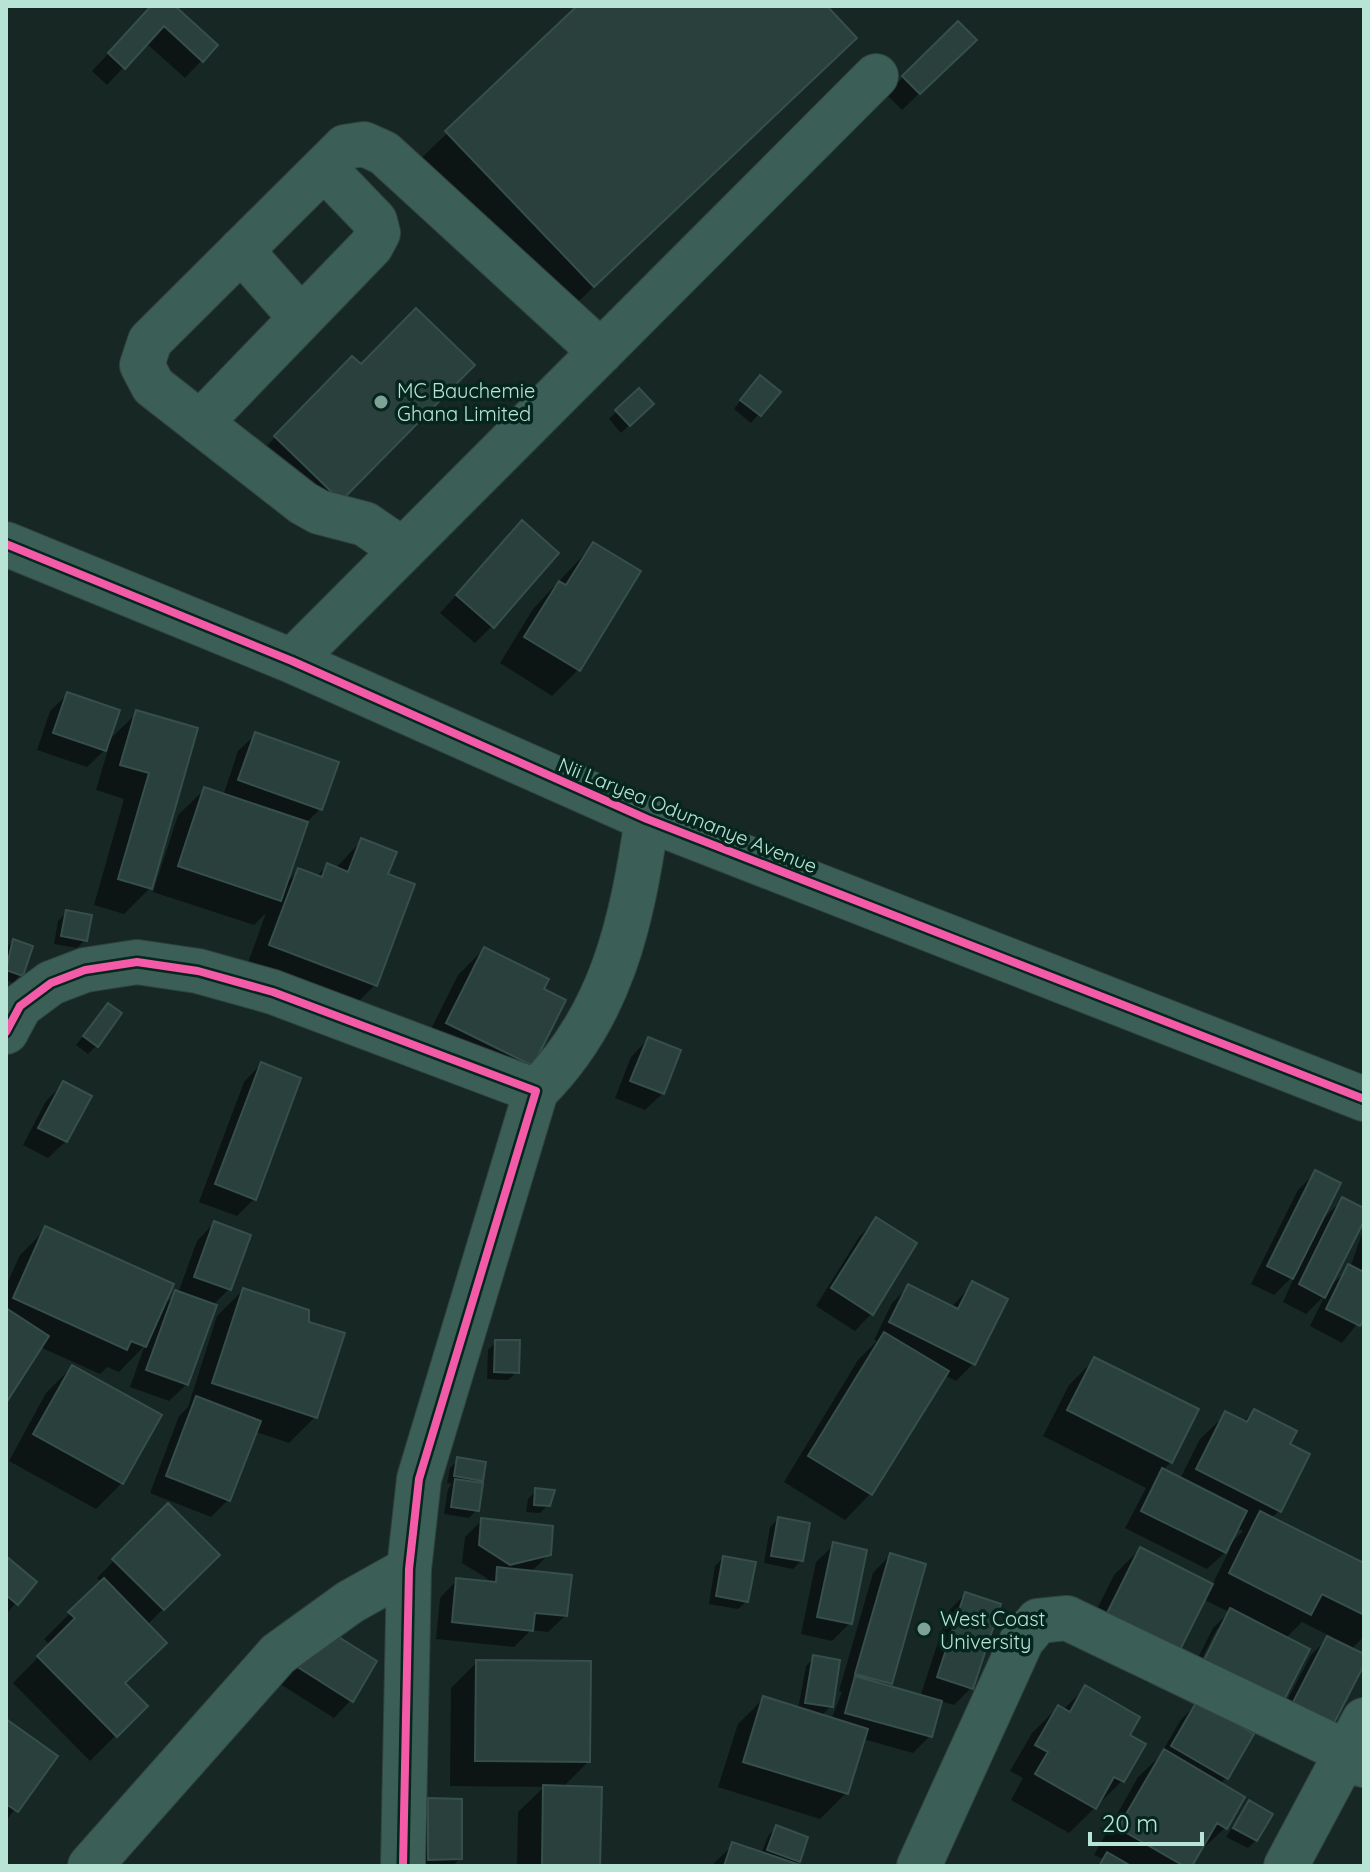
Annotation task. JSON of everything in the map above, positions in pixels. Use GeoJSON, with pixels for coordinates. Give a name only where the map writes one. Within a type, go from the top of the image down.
{"type":"FeatureCollection","features":[{"type":"Feature","properties":{"kind":"street"},"geometry":{"type":"LineString","coordinates":[[292,661],[876,76]]}},
{"type":"Feature","properties":{"kind":"street"},"geometry":{"type":"LineString","coordinates":[[403,550],[365,524],[319,512],[303,503],[153,386],[142,365],[150,341],[345,147],[364,144],[384,153],[601,352]]}},
{"type":"Feature","properties":{"kind":"street"},"geometry":{"type":"LineString","coordinates":[[200,423],[371,246],[378,233],[375,221],[324,168]]}},
{"type":"Feature","properties":{"kind":"street"},"geometry":{"type":"LineString","coordinates":[[241,250],[301,318]]}},
{"type":"Feature","properties":{"kind":"street","name":"Nii Laryea Odumanye Avenue"},"geometry":{"type":"LineString","coordinates":[[6,544],[292,661],[647,819],[1364,1099]]}},
{"type":"Feature","properties":{"kind":"street"},"geometry":{"type":"LineString","coordinates":[[403,1866],[409,1569],[419,1479],[536,1091],[582,1039],[606,988],[634,905],[647,819]]}},
{"type":"Feature","properties":{"kind":"street"},"geometry":{"type":"LineString","coordinates":[[6,1032],[20,1006],[51,983],[85,970],[137,962],[198,971],[273,992],[536,1091]]}},
{"type":"Feature","properties":{"kind":"street"},"geometry":{"type":"LineString","coordinates":[[90,1866],[278,1654],[350,1602],[409,1569]]}},
{"type":"Feature","properties":{"kind":"street"},"geometry":{"type":"LineString","coordinates":[[919,1866],[1022,1640],[1038,1621],[1067,1618],[1358,1746],[1286,1866]]}},
{"type":"Feature","properties":{"kind":"building"},"geometry":{"type":"Polygon","coordinates":[[[151,6],[175,6],[218,45],[203,62],[164,26],[125,69],[108,53],[151,6]]]}},
{"type":"Feature","properties":{"kind":"building"},"geometry":{"type":"Polygon","coordinates":[[[577,6],[827,6],[857,38],[594,287],[445,131],[577,6]]]}},
{"type":"Feature","properties":{"kind":"building"},"geometry":{"type":"Polygon","coordinates":[[[958,21],[977,40],[920,94],[902,76],[958,21]]]}},
{"type":"Feature","properties":{"kind":"building"},"geometry":{"type":"Polygon","coordinates":[[[416,308],[475,365],[341,501],[274,436],[352,356],[361,364],[416,308]]]}},
{"type":"Feature","properties":{"kind":"building"},"geometry":{"type":"Polygon","coordinates":[[[760,375],[781,392],[761,416],[740,400],[760,375]]]}},
{"type":"Feature","properties":{"kind":"building"},"geometry":{"type":"Polygon","coordinates":[[[639,388],[654,404],[630,426],[615,410],[639,388]]]}},
{"type":"Feature","properties":{"kind":"building"},"geometry":{"type":"Polygon","coordinates":[[[522,520],[559,553],[494,628],[456,595],[522,520]]]}},
{"type":"Feature","properties":{"kind":"building"},"geometry":{"type":"Polygon","coordinates":[[[593,542],[641,571],[580,671],[524,637],[559,581],[566,585],[593,542]]]}},
{"type":"Feature","properties":{"kind":"building"},"geometry":{"type":"Polygon","coordinates":[[[67,692],[120,710],[106,751],[53,733],[67,692]]]}},
{"type":"Feature","properties":{"kind":"building"},"geometry":{"type":"Polygon","coordinates":[[[136,710],[198,728],[152,889],[118,879],[149,773],[120,765],[136,710]]]}},
{"type":"Feature","properties":{"kind":"building"},"geometry":{"type":"Polygon","coordinates":[[[255,732],[339,762],[322,810],[238,780],[255,732]]]}},
{"type":"Feature","properties":{"kind":"building"},"geometry":{"type":"Polygon","coordinates":[[[204,787],[308,822],[281,901],[178,866],[204,787]]]}},
{"type":"Feature","properties":{"kind":"building"},"geometry":{"type":"Polygon","coordinates":[[[361,838],[397,852],[388,874],[415,884],[377,986],[269,945],[298,868],[322,877],[327,863],[348,872],[361,838]]]}},
{"type":"Feature","properties":{"kind":"building"},"geometry":{"type":"Polygon","coordinates":[[[66,910],[92,915],[87,941],[61,936],[66,910]]]}},
{"type":"Feature","properties":{"kind":"building"},"geometry":{"type":"Polygon","coordinates":[[[13,939],[33,946],[23,976],[6,970],[13,939]]]}},
{"type":"Feature","properties":{"kind":"building"},"geometry":{"type":"Polygon","coordinates":[[[484,947],[549,979],[544,989],[566,1000],[533,1066],[446,1023],[484,947]]]}},
{"type":"Feature","properties":{"kind":"building"},"geometry":{"type":"Polygon","coordinates":[[[108,1003],[122,1013],[98,1047],[83,1036],[108,1003]]]}},
{"type":"Feature","properties":{"kind":"building"},"geometry":{"type":"Polygon","coordinates":[[[648,1037],[681,1050],[664,1094],[630,1081],[648,1037]]]}},
{"type":"Feature","properties":{"kind":"building"},"geometry":{"type":"Polygon","coordinates":[[[261,1062],[301,1078],[256,1200],[215,1184],[261,1062]]]}},
{"type":"Feature","properties":{"kind":"building"},"geometry":{"type":"Polygon","coordinates":[[[63,1081],[92,1096],[67,1142],[38,1128],[63,1081]]]}},
{"type":"Feature","properties":{"kind":"building"},"geometry":{"type":"Polygon","coordinates":[[[1315,1170],[1341,1183],[1293,1279],[1267,1266],[1315,1170]]]}},
{"type":"Feature","properties":{"kind":"building"},"geometry":{"type":"Polygon","coordinates":[[[1342,1197],[1364,1208],[1364,1221],[1325,1298],[1299,1284],[1342,1197]]]}},
{"type":"Feature","properties":{"kind":"building"},"geometry":{"type":"Polygon","coordinates":[[[876,1217],[917,1243],[873,1315],[831,1288],[876,1217]]]}},
{"type":"Feature","properties":{"kind":"building"},"geometry":{"type":"Polygon","coordinates":[[[214,1221],[251,1235],[231,1290],[194,1277],[214,1221]]]}},
{"type":"Feature","properties":{"kind":"building"},"geometry":{"type":"Polygon","coordinates":[[[45,1226],[174,1284],[146,1347],[131,1341],[127,1350],[13,1298],[45,1226]]]}},
{"type":"Feature","properties":{"kind":"building"},"geometry":{"type":"Polygon","coordinates":[[[1348,1264],[1364,1272],[1364,1319],[1360,1326],[1326,1309],[1348,1264]]]}},
{"type":"Feature","properties":{"kind":"building"},"geometry":{"type":"Polygon","coordinates":[[[972,1281],[1008,1299],[975,1365],[889,1322],[908,1284],[958,1309],[972,1281]]]}},
{"type":"Feature","properties":{"kind":"building"},"geometry":{"type":"Polygon","coordinates":[[[243,1288],[309,1310],[309,1322],[345,1333],[317,1418],[212,1383],[243,1288]]]}},
{"type":"Feature","properties":{"kind":"building"},"geometry":{"type":"Polygon","coordinates":[[[175,1290],[217,1305],[188,1385],[146,1370],[175,1290]]]}},
{"type":"Feature","properties":{"kind":"building"},"geometry":{"type":"Polygon","coordinates":[[[6,1308],[49,1336],[6,1403],[6,1308]]]}},
{"type":"Feature","properties":{"kind":"building"},"geometry":{"type":"Polygon","coordinates":[[[884,1332],[949,1371],[872,1495],[808,1456],[884,1332]]]}},
{"type":"Feature","properties":{"kind":"building"},"geometry":{"type":"Polygon","coordinates":[[[495,1340],[520,1340],[519,1373],[494,1372],[495,1340]]]}},
{"type":"Feature","properties":{"kind":"building"},"geometry":{"type":"Polygon","coordinates":[[[1094,1357],[1199,1409],[1172,1463],[1067,1410],[1094,1357]]]}},
{"type":"Feature","properties":{"kind":"building"},"geometry":{"type":"Polygon","coordinates":[[[72,1365],[162,1415],[123,1484],[33,1434],[72,1365]]]}},
{"type":"Feature","properties":{"kind":"building"},"geometry":{"type":"Polygon","coordinates":[[[196,1396],[261,1421],[230,1501],[166,1476],[196,1396]]]}},
{"type":"Feature","properties":{"kind":"building"},"geometry":{"type":"Polygon","coordinates":[[[1254,1409],[1297,1431],[1290,1444],[1310,1454],[1281,1512],[1196,1469],[1225,1411],[1247,1422],[1254,1409]]]}},
{"type":"Feature","properties":{"kind":"building"},"geometry":{"type":"Polygon","coordinates":[[[457,1457],[486,1462],[483,1481],[454,1476],[457,1457]]]}},
{"type":"Feature","properties":{"kind":"building"},"geometry":{"type":"Polygon","coordinates":[[[1162,1468],[1247,1511],[1226,1553],[1141,1511],[1162,1468]]]}},
{"type":"Feature","properties":{"kind":"building"},"geometry":{"type":"Polygon","coordinates":[[[455,1479],[483,1483],[479,1511],[451,1507],[455,1479]]]}},
{"type":"Feature","properties":{"kind":"building"},"geometry":{"type":"Polygon","coordinates":[[[535,1488],[555,1490],[550,1506],[534,1505],[535,1488]]]}},
{"type":"Feature","properties":{"kind":"building"},"geometry":{"type":"Polygon","coordinates":[[[168,1503],[220,1555],[164,1610],[112,1559],[168,1503]]]}},
{"type":"Feature","properties":{"kind":"building"},"geometry":{"type":"Polygon","coordinates":[[[1260,1511],[1364,1563],[1364,1615],[1322,1594],[1311,1615],[1229,1573],[1260,1511]]]}},
{"type":"Feature","properties":{"kind":"building"},"geometry":{"type":"Polygon","coordinates":[[[778,1517],[810,1523],[803,1561],[771,1556],[778,1517]]]}},
{"type":"Feature","properties":{"kind":"building"},"geometry":{"type":"Polygon","coordinates":[[[481,1518],[553,1526],[551,1555],[510,1565],[479,1545],[481,1518]]]}},
{"type":"Feature","properties":{"kind":"building"},"geometry":{"type":"Polygon","coordinates":[[[833,1542],[867,1550],[852,1624],[817,1617],[833,1542]]]}},
{"type":"Feature","properties":{"kind":"building"},"geometry":{"type":"Polygon","coordinates":[[[1140,1547],[1213,1584],[1176,1658],[1103,1621],[1140,1547]]]}},
{"type":"Feature","properties":{"kind":"building"},"geometry":{"type":"Polygon","coordinates":[[[890,1553],[926,1564],[892,1684],[855,1674],[890,1553]]]}},
{"type":"Feature","properties":{"kind":"building"},"geometry":{"type":"Polygon","coordinates":[[[6,1556],[37,1582],[18,1605],[6,1595],[6,1556]]]}},
{"type":"Feature","properties":{"kind":"building"},"geometry":{"type":"Polygon","coordinates":[[[723,1556],[756,1562],[748,1602],[716,1596],[723,1556]]]}},
{"type":"Feature","properties":{"kind":"building"},"geometry":{"type":"Polygon","coordinates":[[[497,1567],[572,1575],[567,1616],[535,1613],[533,1631],[452,1622],[456,1578],[496,1582],[497,1567]]]}},
{"type":"Feature","properties":{"kind":"building"},"geometry":{"type":"Polygon","coordinates":[[[104,1578],[167,1643],[125,1683],[148,1706],[117,1737],[37,1656],[75,1618],[68,1612],[104,1578]]]}},
{"type":"Feature","properties":{"kind":"building"},"geometry":{"type":"Polygon","coordinates":[[[965,1592],[1001,1604],[973,1689],[937,1677],[965,1592]]]}},
{"type":"Feature","properties":{"kind":"building"},"geometry":{"type":"Polygon","coordinates":[[[1230,1608],[1310,1649],[1281,1706],[1201,1666],[1230,1608]]]}},
{"type":"Feature","properties":{"kind":"building"},"geometry":{"type":"Polygon","coordinates":[[[321,1626],[377,1661],[353,1702],[296,1666],[321,1626]]]}},
{"type":"Feature","properties":{"kind":"building"},"geometry":{"type":"Polygon","coordinates":[[[1327,1636],[1364,1654],[1364,1665],[1331,1729],[1290,1708],[1327,1636]]]}},
{"type":"Feature","properties":{"kind":"building"},"geometry":{"type":"Polygon","coordinates":[[[813,1655],[840,1660],[833,1707],[805,1703],[813,1655]]]}},
{"type":"Feature","properties":{"kind":"building"},"geometry":{"type":"Polygon","coordinates":[[[476,1660],[591,1661],[590,1762],[475,1761],[476,1660]]]}},
{"type":"Feature","properties":{"kind":"building"},"geometry":{"type":"Polygon","coordinates":[[[855,1676],[942,1701],[932,1737],[845,1713],[855,1676]]]}},
{"type":"Feature","properties":{"kind":"building"},"geometry":{"type":"Polygon","coordinates":[[[1085,1685],[1140,1717],[1130,1735],[1146,1744],[1124,1782],[1114,1777],[1096,1809],[1035,1774],[1048,1752],[1035,1745],[1058,1705],[1070,1712],[1085,1685]]]}},
{"type":"Feature","properties":{"kind":"building"},"geometry":{"type":"Polygon","coordinates":[[[763,1696],[868,1729],[848,1794],[743,1762],[763,1696]]]}},
{"type":"Feature","properties":{"kind":"building"},"geometry":{"type":"Polygon","coordinates":[[[1197,1701],[1254,1734],[1228,1779],[1171,1746],[1197,1701]]]}},
{"type":"Feature","properties":{"kind":"building"},"geometry":{"type":"Polygon","coordinates":[[[6,1719],[58,1756],[18,1812],[6,1804],[6,1719]]]}},
{"type":"Feature","properties":{"kind":"building"},"geometry":{"type":"Polygon","coordinates":[[[1164,1749],[1245,1797],[1227,1829],[1217,1823],[1192,1866],[1184,1866],[1118,1828],[1164,1749]]]}},
{"type":"Feature","properties":{"kind":"building"},"geometry":{"type":"Polygon","coordinates":[[[543,1785],[602,1787],[600,1866],[542,1866],[543,1785]]]}},
{"type":"Feature","properties":{"kind":"building"},"geometry":{"type":"Polygon","coordinates":[[[428,1798],[462,1799],[462,1859],[428,1860],[428,1798]]]}},
{"type":"Feature","properties":{"kind":"building"},"geometry":{"type":"Polygon","coordinates":[[[1249,1800],[1273,1814],[1257,1841],[1233,1828],[1249,1800]]]}},
{"type":"Feature","properties":{"kind":"building"},"geometry":{"type":"Polygon","coordinates":[[[776,1825],[808,1837],[800,1862],[767,1850],[776,1825]]]}},
{"type":"Feature","properties":{"kind":"building"},"geometry":{"type":"Polygon","coordinates":[[[732,1842],[803,1866],[724,1866],[732,1842]]]}},
{"type":"Feature","properties":{"kind":"building"},"geometry":{"type":"Polygon","coordinates":[[[1107,1852],[1131,1866],[1099,1866],[1107,1852]]]}},
{"type":"Feature","properties":{"kind":"cycle path"},"geometry":{"type":"LineString","coordinates":[[6,544],[292,661],[647,819],[1364,1099]]}},
{"type":"Feature","properties":{"kind":"cycle path"},"geometry":{"type":"LineString","coordinates":[[6,1032],[20,1006],[51,983],[85,970],[137,962],[198,971],[273,992],[536,1091],[419,1479],[409,1569],[403,1866]]}},
{"type":"Feature","properties":{"kind":"place","name":"MC Bauchemie Ghana Limited"},"geometry":{"type":"Point","coordinates":[381,402]}},
{"type":"Feature","properties":{"kind":"place","name":"West Coast University"},"geometry":{"type":"Point","coordinates":[924,1629]}}]}
